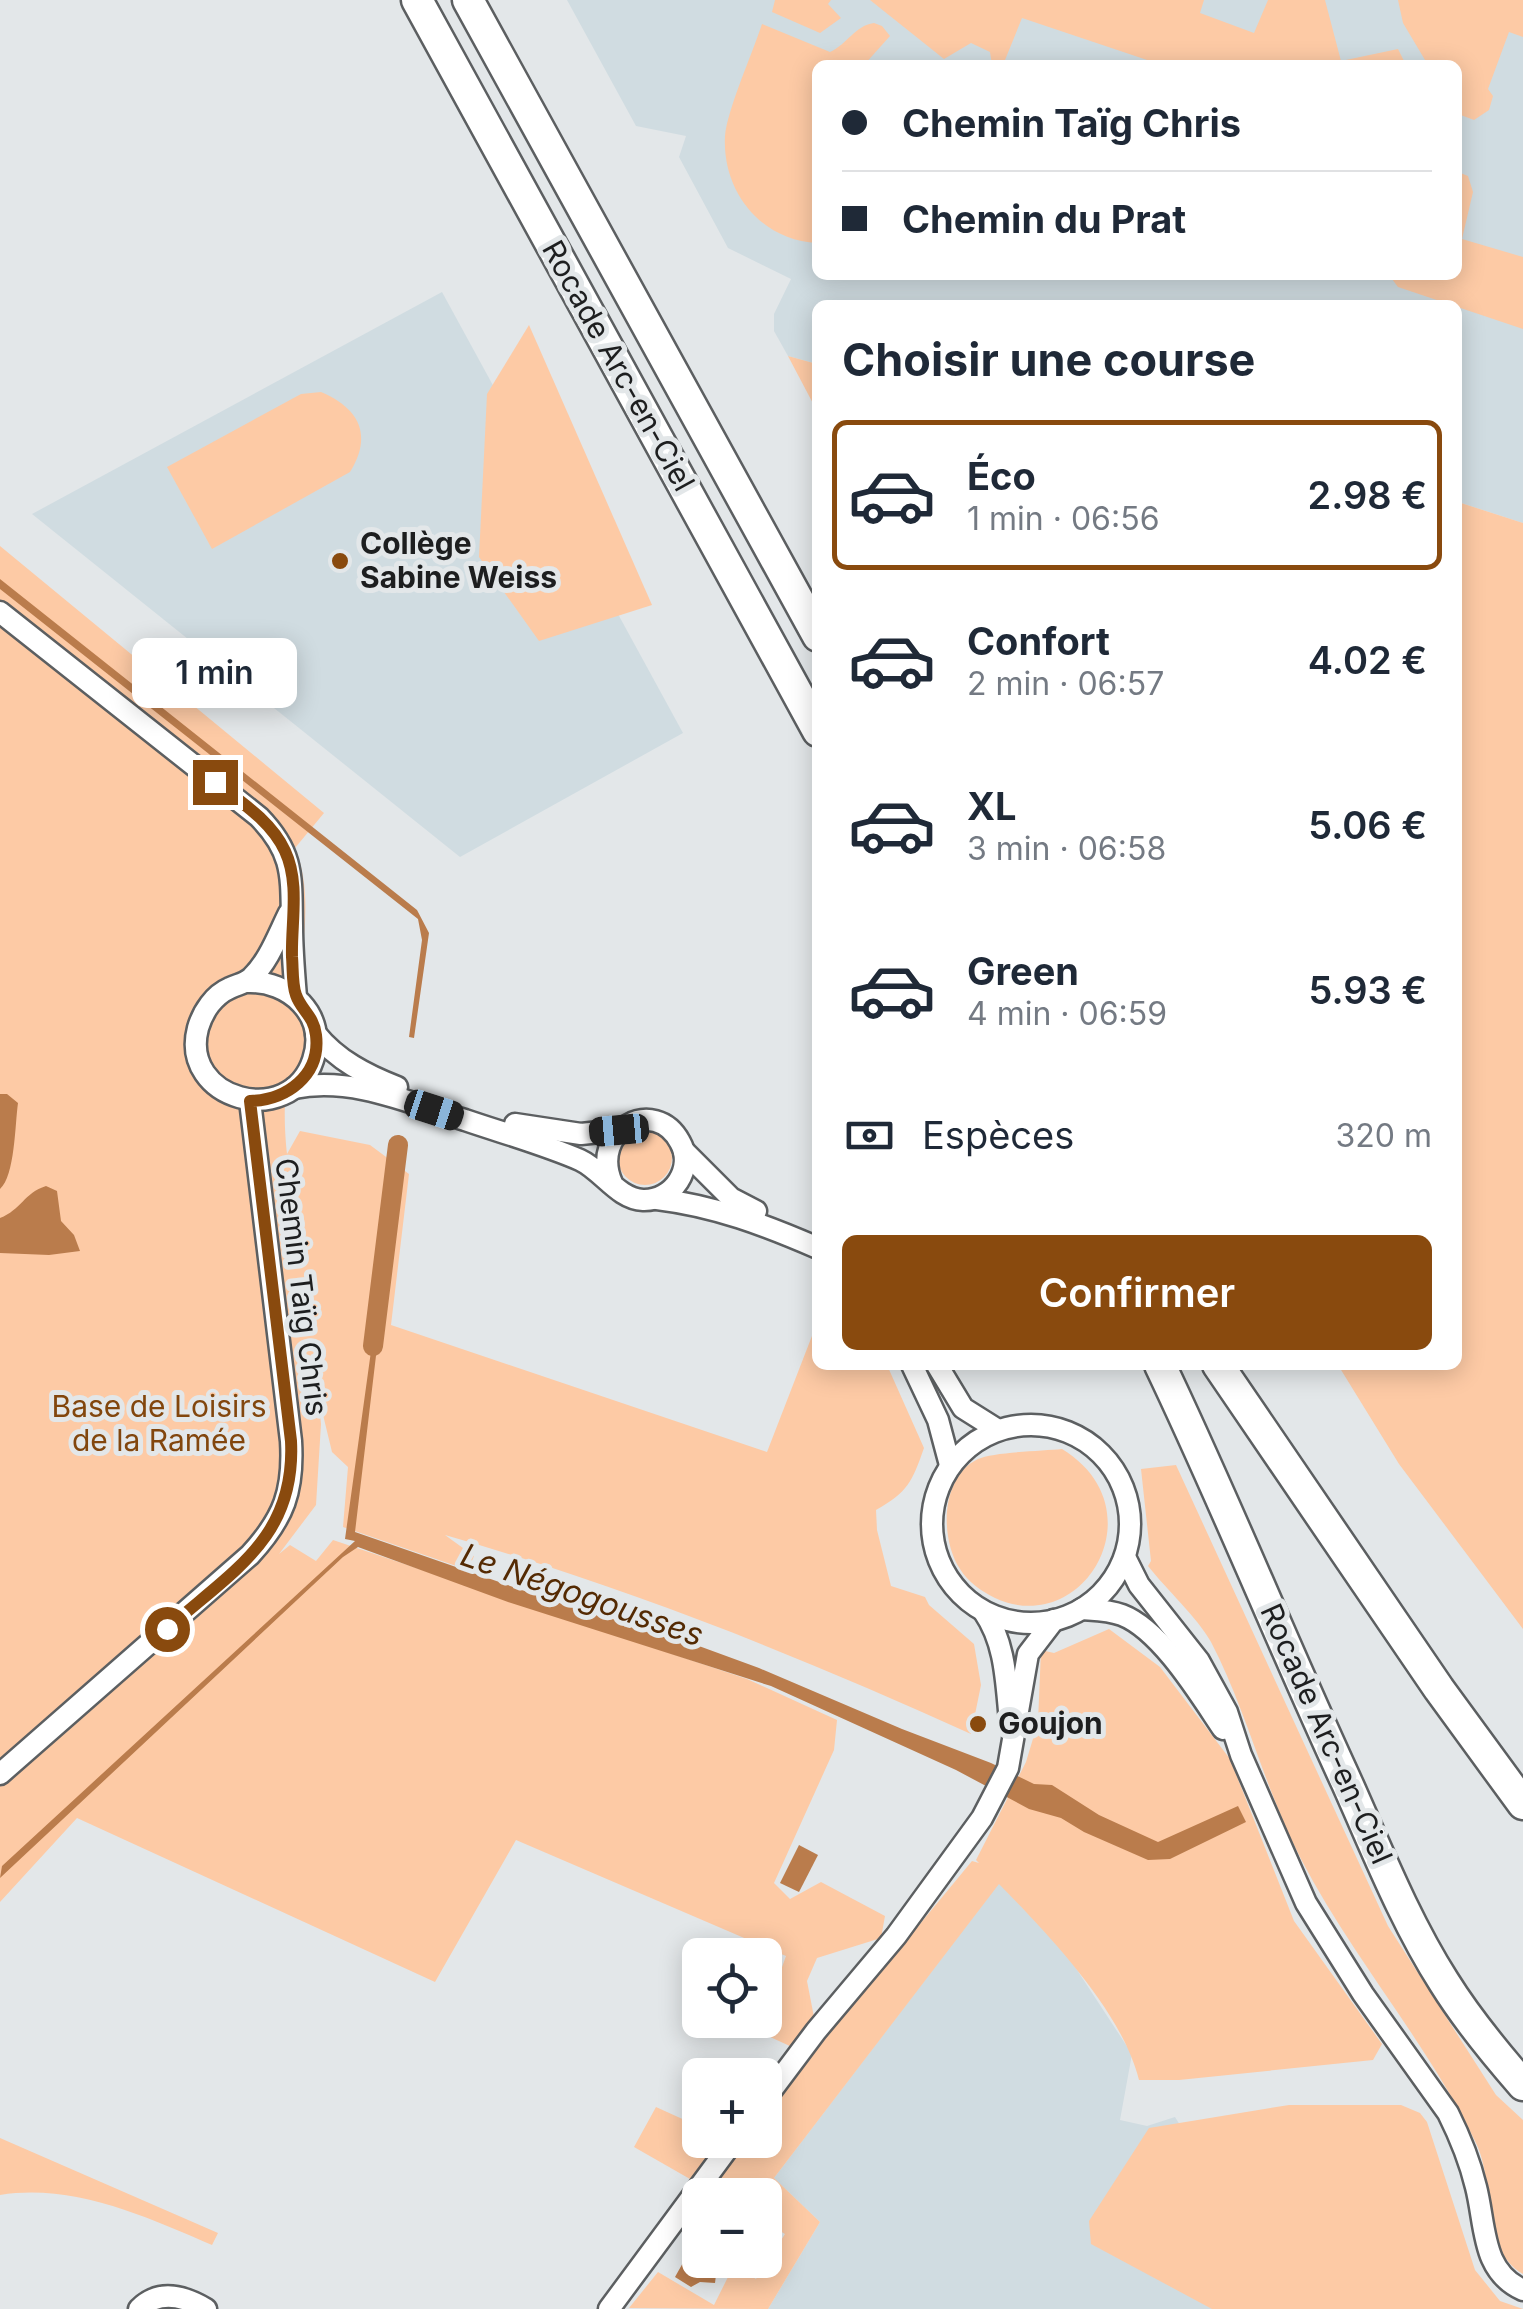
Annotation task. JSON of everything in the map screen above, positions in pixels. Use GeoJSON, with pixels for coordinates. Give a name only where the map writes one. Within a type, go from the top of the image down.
{"type":"FeatureCollection","features":[{"type":"Feature","properties":{"kind":"highway","name":"Rocade Arc-en-Ciel"},"geometry":{"type":"LineString","coordinates":[[418,0],[812,721]]}},
{"type":"Feature","properties":{"kind":"highway","name":"Rocade Arc-en-Ciel"},"geometry":{"type":"LineString","coordinates":[[468,0],[812,625]]}},
{"type":"Feature","properties":{"kind":"highway","name":"Rocade Arc-en-Ciel"},"geometry":{"type":"LineString","coordinates":[[1162,1370],[1417,1932],[1442,1980],[1523,2085]]}},
{"type":"Feature","properties":{"kind":"highway"},"geometry":{"type":"LineString","coordinates":[[1221,1370],[1438,1690],[1523,1804]]}},
{"type":"Feature","properties":{"kind":"street"},"geometry":{"type":"LineString","coordinates":[[0,612],[274,832],[291,868],[296,997]]}},
{"type":"Feature","properties":{"kind":"street"},"geometry":{"type":"LineString","coordinates":[[247,982],[268,956],[292,908]]}},
{"type":"Feature","properties":{"kind":"street"},"geometry":{"type":"LineString","coordinates":[[812,1235],[731,1198],[684,1151],[669,1128],[657,1122],[643,1120],[619,1130],[581,1134],[527,1128],[406,1096],[344,1085],[314,1084],[294,1088],[281,1096],[250,1101],[231,1096],[215,1085],[197,1052],[202,1015],[229,988],[247,982],[273,984],[306,1007],[316,1034],[340,1058],[406,1096],[578,1160],[632,1198],[695,1204],[756,1220],[812,1245]]}},
{"type":"Feature","properties":{"kind":"street"},"geometry":{"type":"LineString","coordinates":[[294,1088],[312,1064],[316,1034]]}},
{"type":"Feature","properties":{"kind":"street","name":"Chemin Taïg Chris"},"geometry":{"type":"LineString","coordinates":[[0,1774],[250,1555],[272,1531],[283,1509],[292,1474],[291,1441],[250,1101]]}},
{"type":"Feature","properties":{"kind":"street"},"geometry":{"type":"LineString","coordinates":[[612,1183],[606,1155],[619,1130]]}},
{"type":"Feature","properties":{"kind":"street"},"geometry":{"type":"LineString","coordinates":[[657,1198],[680,1180],[685,1166],[684,1151]]}},
{"type":"Feature","properties":{"kind":"street"},"geometry":{"type":"LineString","coordinates":[[914,1370],[938,1420],[950,1465]]}},
{"type":"Feature","properties":{"kind":"street"},"geometry":{"type":"LineString","coordinates":[[939,1370],[963,1408],[998,1430]]}},
{"type":"Feature","properties":{"kind":"street"},"geometry":{"type":"LineString","coordinates":[[1028,1424],[1058,1428],[1083,1439],[1104,1456],[1120,1478],[1129,1504],[1125,1558],[1100,1596],[1082,1609],[1054,1620],[1030,1623],[984,1612],[964,1598],[937,1558],[931,1534],[938,1486],[950,1465],[976,1440],[998,1430],[1028,1424]]}},
{"type":"Feature","properties":{"kind":"street"},"geometry":{"type":"LineString","coordinates":[[1125,1558],[1139,1585],[1199,1660],[1227,1712],[1306,1903],[1363,1994],[1454,2123],[1476,2188],[1486,2247],[1501,2274],[1523,2290]]}},
{"type":"Feature","properties":{"kind":"street"},"geometry":{"type":"LineString","coordinates":[[1082,1609],[1107,1611],[1139,1625],[1192,1684],[1242,1755]]}},
{"type":"Feature","properties":{"kind":"street"},"geometry":{"type":"LineString","coordinates":[[984,1612],[1001,1647],[1013,1742]]}},
{"type":"Feature","properties":{"kind":"street"},"geometry":{"type":"LineString","coordinates":[[782,2076],[896,1936],[996,1795],[1008,1768],[1028,1654],[1054,1620]]}},
{"type":"Feature","properties":{"kind":"street"},"geometry":{"type":"LineString","coordinates":[[608,2309],[721,2158]]}},
{"type":"Feature","properties":{"kind":"street"},"geometry":{"type":"LineString","coordinates":[[139,2309],[156,2298],[171,2296],[206,2309]]}},
{"type":"Feature","properties":{"kind":"shaded area"},"geometry":{"type":"Polygon","coordinates":[[[567,0],[1523,0],[1523,523],[1462,503],[1462,300],[812,300],[812,363],[788,356],[774,331],[774,314],[791,279],[728,248],[679,157],[686,136],[636,126],[567,0]]]}},
{"type":"Feature","properties":{"kind":"shaded area","name":"Collège Sabine Weiss"},"geometry":{"type":"Polygon","coordinates":[[[442,292],[683,733],[460,857],[32,514],[442,292]]]}},
{"type":"Feature","properties":{"kind":"shaded area"},"geometry":{"type":"Polygon","coordinates":[[[0,579],[417,910],[429,933],[414,1038],[409,1037],[422,940],[418,919],[0,589],[0,579]]]}},
{"type":"Feature","properties":{"kind":"shaded area"},"geometry":{"type":"Polygon","coordinates":[[[0,1094],[7,1094],[18,1103],[9,1173],[0,1189],[0,1094]]]}},
{"type":"Feature","properties":{"kind":"shaded area"},"geometry":{"type":"Polygon","coordinates":[[[395,1144],[401,1146],[355,1532],[591,1614],[647,1627],[759,1668],[1034,1784],[1052,1785],[1099,1815],[1158,1842],[1238,1806],[1246,1822],[1170,1859],[1148,1860],[1061,1818],[1029,1809],[956,1770],[771,1686],[508,1602],[358,1547],[0,1878],[2,1866],[355,1541],[345,1539],[394,1185],[395,1144]]]}},
{"type":"Feature","properties":{"kind":"shaded area"},"geometry":{"type":"Polygon","coordinates":[[[46,1186],[57,1191],[61,1221],[74,1235],[80,1251],[49,1255],[0,1253],[0,1218],[46,1186]]]}},
{"type":"Feature","properties":{"kind":"shaded area"},"geometry":{"type":"Polygon","coordinates":[[[799,1845],[818,1855],[799,1892],[780,1883],[799,1845]]]}},
{"type":"Feature","properties":{"kind":"shaded area"},"geometry":{"type":"Polygon","coordinates":[[[999,1883],[1062,1947],[1132,2054],[1120,2120],[1147,2126],[1175,2117],[1185,2133],[1217,2309],[768,2309],[820,2222],[782,2186],[782,2178],[774,2178],[999,1883]]]}},
{"type":"Feature","properties":{"kind":"shaded area"},"geometry":{"type":"Polygon","coordinates":[[[682,2264],[682,2278],[716,2278],[715,2283],[700,2282],[691,2287],[675,2277],[682,2264]]]}},
{"type":"Feature","properties":{"kind":"green space"},"geometry":{"type":"Polygon","coordinates":[[[775,0],[831,0],[828,4],[841,18],[820,33],[772,12],[775,0]]]}},
{"type":"Feature","properties":{"kind":"green space"},"geometry":{"type":"Polygon","coordinates":[[[870,0],[1204,0],[1200,13],[1254,33],[1268,0],[1325,0],[1341,60],[1147,60],[1022,18],[1005,60],[991,60],[990,52],[971,43],[944,59],[870,0]]]}},
{"type":"Feature","properties":{"kind":"green space"},"geometry":{"type":"Polygon","coordinates":[[[1398,0],[1523,0],[1523,37],[1509,32],[1488,89],[1493,96],[1489,110],[1474,120],[1462,116],[1462,60],[1425,60],[1403,23],[1398,0]]]}},
{"type":"Feature","properties":{"kind":"green space"},"geometry":{"type":"Polygon","coordinates":[[[874,23],[890,36],[868,60],[812,60],[812,242],[797,240],[762,223],[738,194],[726,157],[730,111],[762,24],[830,52],[874,23]]]}},
{"type":"Feature","properties":{"kind":"green space"},"geometry":{"type":"Polygon","coordinates":[[[1398,49],[1404,60],[1346,60],[1398,49]]]}},
{"type":"Feature","properties":{"kind":"green space"},"geometry":{"type":"Polygon","coordinates":[[[1462,174],[1468,176],[1473,192],[1462,239],[1462,174]]]}},
{"type":"Feature","properties":{"kind":"green space"},"geometry":{"type":"Polygon","coordinates":[[[1462,239],[1523,257],[1523,329],[1462,309],[1462,300],[1437,300],[1398,287],[1393,280],[1462,280],[1462,239]]]}},
{"type":"Feature","properties":{"kind":"green space"},"geometry":{"type":"Polygon","coordinates":[[[529,325],[652,605],[539,641],[479,557],[487,394],[529,325]]]}},
{"type":"Feature","properties":{"kind":"green space"},"geometry":{"type":"Polygon","coordinates":[[[788,356],[812,363],[812,402],[788,356]]]}},
{"type":"Feature","properties":{"kind":"green space"},"geometry":{"type":"Polygon","coordinates":[[[321,392],[345,406],[358,424],[361,446],[350,472],[212,549],[167,467],[301,394],[321,392]]]}},
{"type":"Feature","properties":{"kind":"green space"},"geometry":{"type":"Polygon","coordinates":[[[1462,503],[1523,523],[1523,1629],[1399,1464],[1341,1370],[1462,1370],[1462,503]]]}},
{"type":"Feature","properties":{"kind":"green space","name":"Base de Loisirs de la Ramée"},"geometry":{"type":"Polygon","coordinates":[[[0,546],[324,813],[295,848],[305,907],[298,1007],[307,1044],[287,1085],[287,1154],[300,1131],[370,1145],[409,1174],[391,1325],[767,1452],[812,1336],[812,1370],[889,1370],[924,1448],[908,1485],[876,1510],[891,1586],[925,1597],[929,1605],[974,1644],[981,1685],[971,1734],[777,1650],[580,1577],[445,1535],[474,1556],[468,1570],[343,1527],[348,1467],[332,1452],[318,1394],[321,1424],[316,1505],[279,1554],[290,1545],[316,1561],[333,1540],[747,1679],[837,1720],[834,1750],[774,1883],[790,1899],[821,1882],[885,1916],[881,1938],[817,1958],[807,1981],[814,2017],[792,2047],[772,2038],[782,2038],[782,1967],[786,1956],[782,1954],[782,1938],[744,1938],[516,1840],[435,1982],[77,1818],[0,1902],[0,546]]]}},
{"type":"Feature","properties":{"kind":"green space"},"geometry":{"type":"Polygon","coordinates":[[[645,1131],[664,1139],[672,1158],[664,1177],[645,1185],[626,1177],[618,1158],[626,1139],[645,1131]]]}},
{"type":"Feature","properties":{"kind":"green space"},"geometry":{"type":"Polygon","coordinates":[[[1062,1449],[1091,1474],[1105,1503],[1107,1533],[1099,1561],[1081,1584],[1057,1600],[1028,1606],[995,1598],[967,1578],[953,1556],[947,1510],[956,1480],[978,1459],[1062,1449]]]}},
{"type":"Feature","properties":{"kind":"green space"},"geometry":{"type":"Polygon","coordinates":[[[1176,1465],[1388,1926],[1496,2095],[1523,2120],[1523,2274],[1509,2263],[1500,2248],[1482,2159],[1457,2106],[1301,1859],[1211,1642],[1148,1566],[1151,1561],[1141,1469],[1176,1465]]]}},
{"type":"Feature","properties":{"kind":"green space"},"geometry":{"type":"Polygon","coordinates":[[[1109,1629],[1160,1667],[1230,1759],[1294,1921],[1382,2044],[1373,2060],[1179,2080],[1139,2080],[1117,2027],[1100,2001],[1060,1950],[999,1884],[774,2178],[688,2178],[634,2147],[656,2107],[682,2119],[682,2158],[782,2158],[782,2095],[972,1861],[979,1863],[976,1860],[1026,1762],[1038,1722],[1041,1650],[1054,1653],[1109,1629]]]}},
{"type":"Feature","properties":{"kind":"green space"},"geometry":{"type":"Polygon","coordinates":[[[1289,2105],[1401,2105],[1420,2113],[1427,2122],[1475,2270],[1500,2301],[1523,2309],[1212,2309],[1091,2244],[1089,2221],[1149,2128],[1289,2105]]]}},
{"type":"Feature","properties":{"kind":"green space"},"geometry":{"type":"Polygon","coordinates":[[[0,2138],[218,2233],[212,2245],[136,2214],[82,2198],[55,2194],[0,2195],[0,2138]]]}},
{"type":"Feature","properties":{"kind":"green space"},"geometry":{"type":"Polygon","coordinates":[[[782,2186],[820,2222],[768,2309],[629,2308],[658,2272],[714,2305],[728,2278],[782,2278],[782,2186]]]}},
{"type":"Feature","properties":{"kind":"waterway"},"geometry":{"type":"LineString","coordinates":[[373,1346],[398,1145]]}},
{"type":"Feature","properties":{"kind":"place","name":"Collège Sabine Weiss"},"geometry":{"type":"Point","coordinates":[340,561]}},
{"type":"Feature","properties":{"kind":"place","name":"Goujon"},"geometry":{"type":"Point","coordinates":[978,1724]}},
{"type":"Feature","properties":{"kind":"route"},"geometry":{"type":"LineString","coordinates":[[167,1629],[272,1531],[283,1509],[292,1474],[250,1101],[281,1096],[305,1077],[316,1049],[316,1034],[306,1007],[296,997],[293,882],[285,852],[274,832],[215,782]]}},
{"type":"Feature","properties":{"kind":"water label","name":"Le Négogousses"},"geometry":{"type":"Point","coordinates":[582,1595]}}]}
